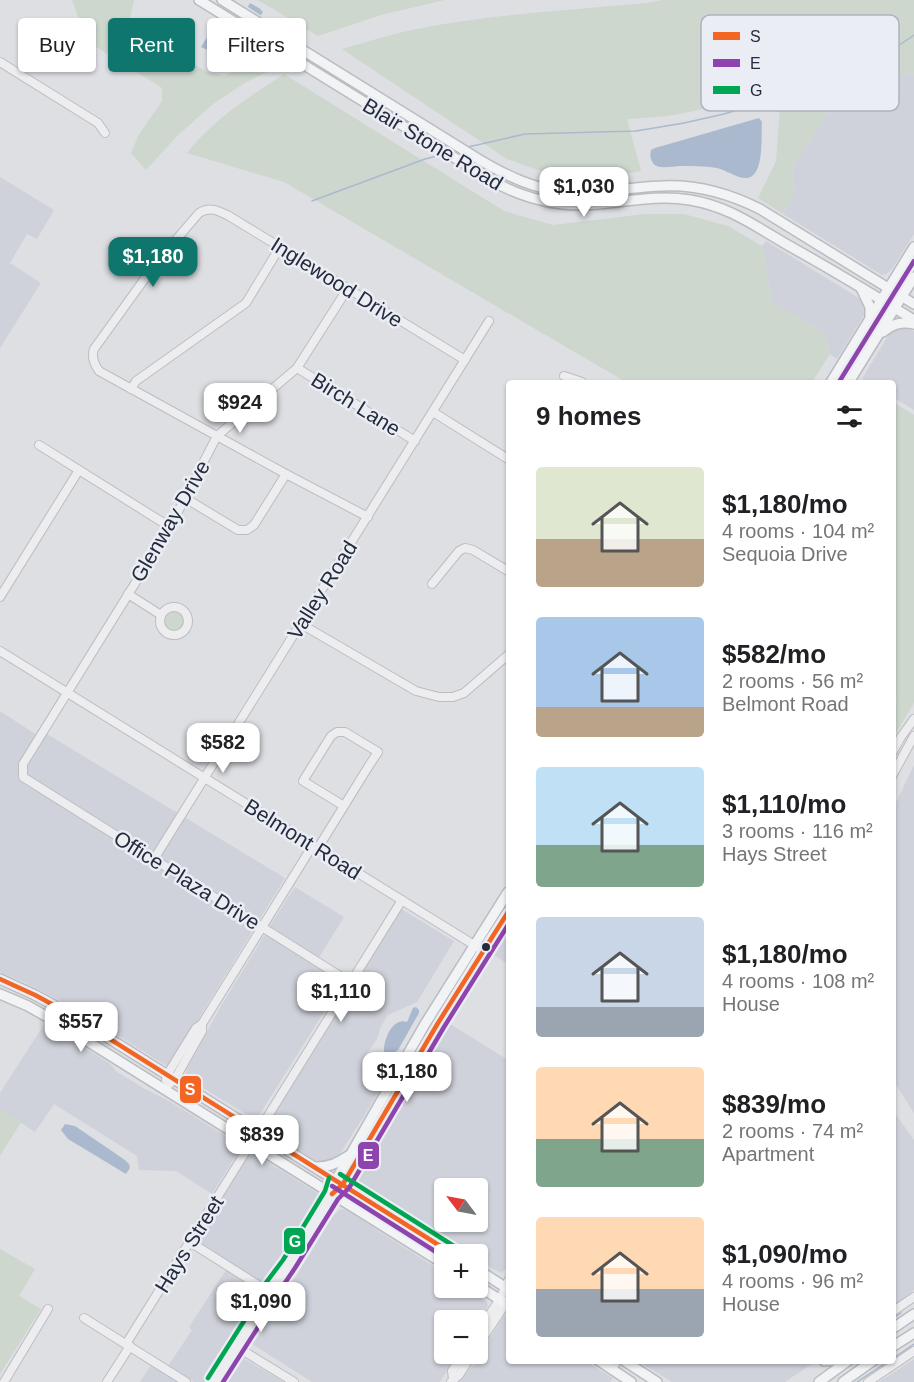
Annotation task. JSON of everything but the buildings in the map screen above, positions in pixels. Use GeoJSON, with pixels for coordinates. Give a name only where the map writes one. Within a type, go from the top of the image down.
{"type":"FeatureCollection","features":[{"type":"Feature","properties":{"kind":"main road","name":"Blair Stone Road"},"geometry":{"type":"LineString","coordinates":[[199,0],[512,192],[552,202],[584,205],[667,198],[688,199],[710,204],[732,212],[860,286],[914,322]]}},
{"type":"Feature","properties":{"kind":"main road","name":"Blair Stone Road"},"geometry":{"type":"LineString","coordinates":[[225,2],[515,180],[555,190],[590,192],[683,186],[705,189],[741,200],[914,304]]}},
{"type":"Feature","properties":{"kind":"main road"},"geometry":{"type":"LineString","coordinates":[[782,242],[791,228]]}},
{"type":"Feature","properties":{"kind":"main road"},"geometry":{"type":"LineString","coordinates":[[832,380],[914,247]]}},
{"type":"Feature","properties":{"kind":"main road"},"geometry":{"type":"LineString","coordinates":[[850,380],[902,297],[914,282]]}},
{"type":"Feature","properties":{"kind":"main road"},"geometry":{"type":"LineString","coordinates":[[860,286],[869,303],[870,317]]}},
{"type":"Feature","properties":{"kind":"main road"},"geometry":{"type":"LineString","coordinates":[[878,335],[897,323],[914,322]]}},
{"type":"Feature","properties":{"kind":"main road"},"geometry":{"type":"LineString","coordinates":[[340,1182],[350,1155],[425,1024],[506,895]]}},
{"type":"Feature","properties":{"kind":"main road"},"geometry":{"type":"LineString","coordinates":[[332,1194],[506,915]]}},
{"type":"Feature","properties":{"kind":"main road"},"geometry":{"type":"LineString","coordinates":[[0,979],[70,1014],[437,1244]]}},
{"type":"Feature","properties":{"kind":"main road"},"geometry":{"type":"LineString","coordinates":[[0,994],[28,1006],[63,1026],[434,1258]]}},
{"type":"Feature","properties":{"kind":"main road"},"geometry":{"type":"LineString","coordinates":[[63,1026],[70,1014]]}},
{"type":"Feature","properties":{"kind":"main road"},"geometry":{"type":"LineString","coordinates":[[315,1167],[333,1166],[350,1155]]}},
{"type":"Feature","properties":{"kind":"main road"},"geometry":{"type":"LineString","coordinates":[[488,1275],[506,1285]]}},
{"type":"Feature","properties":{"kind":"main road"},"geometry":{"type":"LineString","coordinates":[[488,1291],[506,1301]]}},
{"type":"Feature","properties":{"kind":"main road"},"geometry":{"type":"LineString","coordinates":[[896,1326],[914,1314]]}},
{"type":"Feature","properties":{"kind":"main road"},"geometry":{"type":"LineString","coordinates":[[896,1344],[914,1333]]}},
{"type":"Feature","properties":{"kind":"main road"},"geometry":{"type":"LineString","coordinates":[[604,1364],[631,1382]]}},
{"type":"Feature","properties":{"kind":"main road"},"geometry":{"type":"LineString","coordinates":[[629,1364],[657,1382]]}},
{"type":"Feature","properties":{"kind":"main road"},"geometry":{"type":"LineString","coordinates":[[819,1382],[844,1364]]}},
{"type":"Feature","properties":{"kind":"main road"},"geometry":{"type":"LineString","coordinates":[[843,1382],[868,1364]]}},
{"type":"Feature","properties":{"kind":"street"},"geometry":{"type":"LineString","coordinates":[[0,62],[98,123],[105,133]]}},
{"type":"Feature","properties":{"kind":"street","name":"Inglewood Drive"},"geometry":{"type":"LineString","coordinates":[[131,388],[98,369],[93,361],[94,349],[156,263],[199,213],[208,209],[229,216],[465,360]]}},
{"type":"Feature","properties":{"kind":"street"},"geometry":{"type":"LineString","coordinates":[[280,247],[246,303],[136,381],[131,388],[368,517]]}},
{"type":"Feature","properties":{"kind":"street","name":"Glenway Drive"},"geometry":{"type":"LineString","coordinates":[[23,777],[23,764],[170,527],[217,436],[297,368],[348,288]]}},
{"type":"Feature","properties":{"kind":"street","name":"Valley Road"},"geometry":{"type":"LineString","coordinates":[[154,859],[489,321]]}},
{"type":"Feature","properties":{"kind":"street","name":"Birch Lane"},"geometry":{"type":"LineString","coordinates":[[297,368],[415,441]]}},
{"type":"Feature","properties":{"kind":"street"},"geometry":{"type":"LineString","coordinates":[[564,376],[576,380]]}},
{"type":"Feature","properties":{"kind":"street"},"geometry":{"type":"LineString","coordinates":[[433,412],[506,458]]}},
{"type":"Feature","properties":{"kind":"street"},"geometry":{"type":"LineString","coordinates":[[39,445],[170,527]]}},
{"type":"Feature","properties":{"kind":"street"},"geometry":{"type":"LineString","coordinates":[[0,597],[79,470]]}},
{"type":"Feature","properties":{"kind":"street"},"geometry":{"type":"LineString","coordinates":[[185,498],[238,530],[247,530],[254,525],[286,474]]}},
{"type":"Feature","properties":{"kind":"street"},"geometry":{"type":"LineString","coordinates":[[432,585],[459,551],[465,548],[473,550],[506,570]]}},
{"type":"Feature","properties":{"kind":"street"},"geometry":{"type":"LineString","coordinates":[[128,594],[161,615]]}},
{"type":"Feature","properties":{"kind":"street"},"geometry":{"type":"LineString","coordinates":[[301,624],[416,691],[440,697],[453,697],[464,693],[506,657]]}},
{"type":"Feature","properties":{"kind":"street","name":"Belmont Road"},"geometry":{"type":"LineString","coordinates":[[0,651],[483,950]]}},
{"type":"Feature","properties":{"kind":"street"},"geometry":{"type":"LineString","coordinates":[[896,746],[914,719]]}},
{"type":"Feature","properties":{"kind":"street"},"geometry":{"type":"LineString","coordinates":[[164,1089],[262,927],[344,806],[378,752],[345,732],[337,732],[331,736],[303,781],[344,806]]}},
{"type":"Feature","properties":{"kind":"street"},"geometry":{"type":"LineString","coordinates":[[896,768],[914,736]]}},
{"type":"Feature","properties":{"kind":"street"},"geometry":{"type":"LineString","coordinates":[[896,753],[902,756]]}},
{"type":"Feature","properties":{"kind":"street","name":"Office Plaza Drive"},"geometry":{"type":"LineString","coordinates":[[23,777],[351,983]]}},
{"type":"Feature","properties":{"kind":"street"},"geometry":{"type":"LineString","coordinates":[[258,1132],[402,900]]}},
{"type":"Feature","properties":{"kind":"street","name":"Hays Street"},"geometry":{"type":"LineString","coordinates":[[107,1382],[251,1143]]}},
{"type":"Feature","properties":{"kind":"street"},"geometry":{"type":"LineString","coordinates":[[214,1382],[332,1194]]}},
{"type":"Feature","properties":{"kind":"street"},"geometry":{"type":"LineString","coordinates":[[190,1242],[269,1292]]}},
{"type":"Feature","properties":{"kind":"street"},"geometry":{"type":"LineString","coordinates":[[262,1306],[275,1295],[290,1272],[289,1264]]}},
{"type":"Feature","properties":{"kind":"street"},"geometry":{"type":"LineString","coordinates":[[896,1309],[914,1297]]}},
{"type":"Feature","properties":{"kind":"street"},"geometry":{"type":"LineString","coordinates":[[488,1321],[506,1301]]}},
{"type":"Feature","properties":{"kind":"street"},"geometry":{"type":"LineString","coordinates":[[488,1330],[506,1301]]}},
{"type":"Feature","properties":{"kind":"street"},"geometry":{"type":"LineString","coordinates":[[4,1382],[48,1309]]}},
{"type":"Feature","properties":{"kind":"street"},"geometry":{"type":"LineString","coordinates":[[84,1318],[186,1382]]}},
{"type":"Feature","properties":{"kind":"street"},"geometry":{"type":"LineString","coordinates":[[237,1347],[294,1382]]}},
{"type":"Feature","properties":{"kind":"street"},"geometry":{"type":"LineString","coordinates":[[896,1363],[914,1351]]}},
{"type":"Feature","properties":{"kind":"street"},"geometry":{"type":"LineString","coordinates":[[452,1380],[452,1371],[457,1364]]}},
{"type":"Feature","properties":{"kind":"street"},"geometry":{"type":"LineString","coordinates":[[452,1380],[459,1375],[466,1364]]}},
{"type":"Feature","properties":{"kind":"street"},"geometry":{"type":"LineString","coordinates":[[612,1370],[615,1364]]}},
{"type":"Feature","properties":{"kind":"street"},"geometry":{"type":"LineString","coordinates":[[868,1382],[895,1364]]}},
{"type":"Feature","properties":{"kind":"shaded area"},"geometry":{"type":"Polygon","coordinates":[[[72,0],[134,0],[130,18],[108,18],[108,54],[96,47],[96,18],[79,18],[72,0]]]}},
{"type":"Feature","properties":{"kind":"shaded area"},"geometry":{"type":"Polygon","coordinates":[[[258,0],[445,0],[381,15],[318,36],[306,29],[306,18],[288,18],[258,0]]]}},
{"type":"Feature","properties":{"kind":"shaded area"},"geometry":{"type":"Polygon","coordinates":[[[663,0],[914,0],[914,76],[911,74],[899,76],[899,15],[701,15],[701,109],[673,115],[627,119],[641,171],[592,179],[546,173],[507,159],[342,49],[402,32],[450,23],[663,0]]]}},
{"type":"Feature","properties":{"kind":"shaded area"},"geometry":{"type":"Polygon","coordinates":[[[195,65],[207,72],[225,76],[231,72],[267,72],[243,84],[213,104],[177,136],[146,170],[131,153],[138,136],[162,101],[162,88],[136,72],[195,72],[195,65]]]}},
{"type":"Feature","properties":{"kind":"shaded area"},"geometry":{"type":"Polygon","coordinates":[[[284,74],[504,211],[553,225],[645,214],[684,214],[728,226],[762,246],[772,302],[824,333],[830,354],[813,380],[623,380],[284,182],[187,153],[209,129],[245,100],[284,74]]]}},
{"type":"Feature","properties":{"kind":"shaded area"},"geometry":{"type":"Polygon","coordinates":[[[900,75],[914,76],[914,234],[892,269],[882,275],[783,214],[795,192],[792,168],[828,113],[899,111],[900,75]]]}},
{"type":"Feature","properties":{"kind":"shaded area"},"geometry":{"type":"Polygon","coordinates":[[[780,111],[836,111],[828,113],[792,168],[795,192],[783,214],[758,198],[776,161],[780,111]]]}},
{"type":"Feature","properties":{"kind":"shaded area"},"geometry":{"type":"Polygon","coordinates":[[[0,177],[54,210],[37,239],[27,234],[10,263],[41,283],[0,348],[0,177]]]}},
{"type":"Feature","properties":{"kind":"shaded area"},"geometry":{"type":"Polygon","coordinates":[[[766,241],[864,303],[864,315],[837,359],[830,354],[824,333],[772,302],[762,246],[766,241]]]}},
{"type":"Feature","properties":{"kind":"shaded area"},"geometry":{"type":"Polygon","coordinates":[[[900,327],[914,331],[914,410],[896,399],[896,380],[862,379],[893,330],[900,327]]]}},
{"type":"Feature","properties":{"kind":"shaded area"},"geometry":{"type":"Polygon","coordinates":[[[896,404],[914,415],[914,703],[896,733],[896,404]]]}},
{"type":"Feature","properties":{"kind":"shaded area"},"geometry":{"type":"Polygon","coordinates":[[[173,610],[181,614],[185,622],[181,630],[173,634],[165,630],[161,622],[165,614],[173,610]]]}},
{"type":"Feature","properties":{"kind":"shaded area"},"geometry":{"type":"Polygon","coordinates":[[[0,711],[43,739],[47,734],[285,878],[172,1062],[167,1066],[70,1006],[0,972],[0,711]]]}},
{"type":"Feature","properties":{"kind":"shaded area"},"geometry":{"type":"Polygon","coordinates":[[[914,765],[914,1113],[896,1085],[896,803],[914,765]]]}},
{"type":"Feature","properties":{"kind":"shaded area"},"geometry":{"type":"Polygon","coordinates":[[[295,887],[344,917],[318,959],[269,927],[295,887]]]}},
{"type":"Feature","properties":{"kind":"shaded area"},"geometry":{"type":"Polygon","coordinates":[[[401,909],[454,941],[417,1002],[388,1015],[377,1039],[362,1060],[373,1075],[384,1082],[366,1113],[337,1158],[323,1163],[316,1161],[266,1129],[267,1125],[401,909]]]}},
{"type":"Feature","properties":{"kind":"shaded area"},"geometry":{"type":"Polygon","coordinates":[[[506,925],[506,963],[489,952],[506,925]]]}},
{"type":"Feature","properties":{"kind":"shaded area"},"geometry":{"type":"Polygon","coordinates":[[[267,935],[341,985],[256,1120],[190,1080],[186,1073],[221,1006],[264,936],[267,935]]]}},
{"type":"Feature","properties":{"kind":"shaded area"},"geometry":{"type":"Polygon","coordinates":[[[447,1022],[506,1059],[506,1269],[501,1273],[488,1266],[488,1244],[452,1244],[360,1188],[356,1183],[356,1176],[447,1022]]]}},
{"type":"Feature","properties":{"kind":"shaded area"},"geometry":{"type":"Polygon","coordinates":[[[45,1023],[109,1063],[117,1072],[242,1146],[212,1194],[176,1171],[139,1170],[137,1156],[54,1104],[35,1132],[0,1109],[0,1093],[45,1023]]]}},
{"type":"Feature","properties":{"kind":"shaded area"},"geometry":{"type":"Polygon","coordinates":[[[0,1109],[21,1122],[0,1156],[0,1109]]]}},
{"type":"Feature","properties":{"kind":"shaded area"},"geometry":{"type":"Polygon","coordinates":[[[896,1115],[914,1140],[914,1290],[896,1304],[896,1115]]]}},
{"type":"Feature","properties":{"kind":"shaded area"},"geometry":{"type":"Polygon","coordinates":[[[251,1153],[319,1194],[321,1198],[267,1286],[197,1243],[196,1239],[251,1153]]]}},
{"type":"Feature","properties":{"kind":"shaded area"},"geometry":{"type":"Polygon","coordinates":[[[341,1209],[346,1210],[434,1267],[434,1298],[481,1298],[487,1302],[486,1310],[434,1310],[434,1364],[451,1364],[440,1382],[312,1382],[252,1344],[333,1216],[341,1209]]]}},
{"type":"Feature","properties":{"kind":"shaded area"},"geometry":{"type":"Polygon","coordinates":[[[0,1249],[35,1269],[19,1296],[41,1309],[0,1374],[0,1249]]]}},
{"type":"Feature","properties":{"kind":"shaded area"},"geometry":{"type":"Polygon","coordinates":[[[226,1270],[262,1294],[208,1382],[194,1382],[168,1366],[192,1330],[189,1327],[226,1270]]]}},
{"type":"Feature","properties":{"kind":"shaded area"},"geometry":{"type":"Polygon","coordinates":[[[506,1315],[506,1364],[590,1364],[613,1378],[610,1382],[459,1382],[474,1364],[488,1364],[488,1342],[506,1315]]]}},
{"type":"Feature","properties":{"kind":"shaded area"},"geometry":{"type":"Polygon","coordinates":[[[240,1357],[284,1382],[221,1382],[235,1359],[240,1357]]]}},
{"type":"Feature","properties":{"kind":"shaded area"},"geometry":{"type":"Polygon","coordinates":[[[914,1359],[914,1382],[879,1382],[914,1359]]]}},
{"type":"Feature","properties":{"kind":"shaded area"},"geometry":{"type":"Polygon","coordinates":[[[643,1364],[812,1364],[785,1382],[672,1382],[643,1364]]]}},
{"type":"Feature","properties":{"kind":"shaded area"},"geometry":{"type":"Polygon","coordinates":[[[151,1365],[178,1382],[140,1382],[151,1365]]]}},
{"type":"Feature","properties":{"kind":"water"},"geometry":{"type":"Polygon","coordinates":[[[250,3],[263,12],[259,18],[241,18],[250,3]]]}},
{"type":"Feature","properties":{"kind":"water"},"geometry":{"type":"Polygon","coordinates":[[[207,37],[207,49],[201,47],[207,37]]]}},
{"type":"Feature","properties":{"kind":"water"},"geometry":{"type":"Polygon","coordinates":[[[759,118],[762,122],[760,159],[756,172],[748,178],[712,167],[660,167],[651,160],[651,150],[655,148],[759,118]]]}},
{"type":"Feature","properties":{"kind":"water"},"geometry":{"type":"Polygon","coordinates":[[[416,1007],[419,1013],[398,1050],[391,1054],[384,1053],[385,1042],[393,1026],[402,1021],[407,1022],[413,1008],[416,1007]]]}},
{"type":"Feature","properties":{"kind":"water"},"geometry":{"type":"Polygon","coordinates":[[[65,1124],[75,1126],[125,1160],[130,1168],[126,1174],[68,1139],[61,1130],[65,1124]]]}},
{"type":"Feature","properties":{"kind":"pier"},"geometry":{"type":"Polygon","coordinates":[[[245,5],[263,17],[262,18],[236,18],[245,5]]]}},
{"type":"Feature","properties":{"kind":"waterway"},"geometry":{"type":"LineString","coordinates":[[899,45],[914,35]]}},
{"type":"Feature","properties":{"kind":"waterway"},"geometry":{"type":"LineString","coordinates":[[468,147],[525,134],[636,131],[734,111]]}},
{"type":"Feature","properties":{"kind":"waterway"},"geometry":{"type":"LineString","coordinates":[[312,201],[441,155]]}},
{"type":"Feature","properties":{"kind":"waterway"},"geometry":{"type":"LineString","coordinates":[[896,1316],[901,1313]]}},
{"type":"Feature","properties":{"kind":"waterway"},"geometry":{"type":"LineString","coordinates":[[896,1356],[914,1344]]}},
{"type":"Feature","properties":{"kind":"waterway"},"geometry":{"type":"LineString","coordinates":[[857,1382],[884,1364]]}},
{"type":"Feature","properties":{"kind":"transit line","name":"E"},"geometry":{"type":"LineString","coordinates":[[840,380],[914,261]]}},
{"type":"Feature","properties":{"kind":"transit line","name":"S"},"geometry":{"type":"LineString","coordinates":[[332,1194],[343,1184],[438,1023],[506,915]]}},
{"type":"Feature","properties":{"kind":"transit line","name":"E"},"geometry":{"type":"LineString","coordinates":[[223,1382],[338,1199],[349,1188],[444,1027],[506,928]]}},
{"type":"Feature","properties":{"kind":"transit line","name":"S"},"geometry":{"type":"LineString","coordinates":[[0,979],[70,1014],[437,1244]]}},
{"type":"Feature","properties":{"kind":"transit line","name":"G"},"geometry":{"type":"LineString","coordinates":[[340,1174],[451,1244]]}},
{"type":"Feature","properties":{"kind":"transit line","name":"G"},"geometry":{"type":"LineString","coordinates":[[208,1378],[256,1302],[262,1288],[283,1260],[325,1191],[329,1178]]}},
{"type":"Feature","properties":{"kind":"transit line","name":"E"},"geometry":{"type":"LineString","coordinates":[[332,1186],[434,1251]]}}]}
